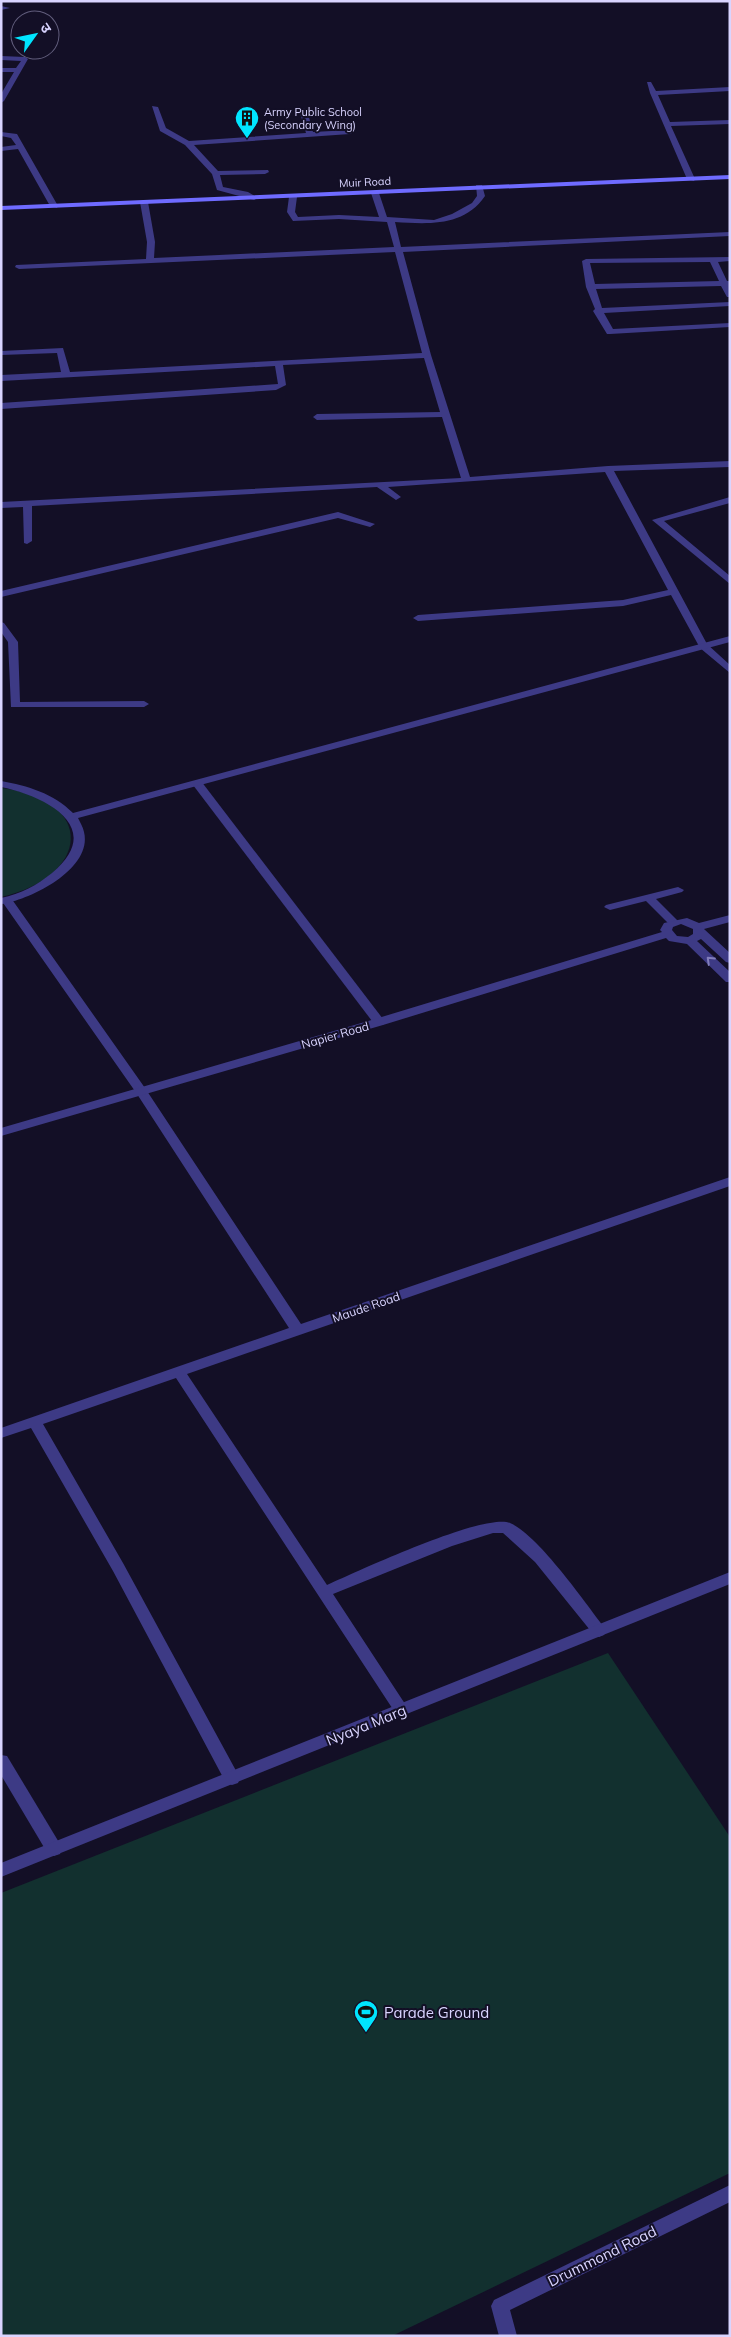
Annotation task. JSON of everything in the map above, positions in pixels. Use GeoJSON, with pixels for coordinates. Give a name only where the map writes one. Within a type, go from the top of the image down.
{"type":"FeatureCollection","features":[{"type":"Feature","properties":{"kind":"main road","name":"Muir Road"},"geometry":{"type":"LineString","coordinates":[[1,208],[730,177]]}},
{"type":"Feature","properties":{"kind":"street"},"geometry":{"type":"LineString","coordinates":[[1,58],[25,59],[1,101]]}},
{"type":"Feature","properties":{"kind":"street"},"geometry":{"type":"LineString","coordinates":[[1,70],[19,70]]}},
{"type":"Feature","properties":{"kind":"street"},"geometry":{"type":"LineString","coordinates":[[649,83],[691,179]]}},
{"type":"Feature","properties":{"kind":"street"},"geometry":{"type":"LineString","coordinates":[[654,93],[730,89]]}},
{"type":"Feature","properties":{"kind":"street"},"geometry":{"type":"LineString","coordinates":[[154,107],[163,128],[188,143],[216,174],[220,188],[225,191],[240,192],[254,198]]}},
{"type":"Feature","properties":{"kind":"street"},"geometry":{"type":"LineString","coordinates":[[303,110],[310,135]]}},
{"type":"Feature","properties":{"kind":"street"},"geometry":{"type":"LineString","coordinates":[[667,124],[730,122]]}},
{"type":"Feature","properties":{"kind":"street"},"geometry":{"type":"LineString","coordinates":[[188,143],[350,132]]}},
{"type":"Feature","properties":{"kind":"street"},"geometry":{"type":"LineString","coordinates":[[1,134],[14,136],[54,206]]}},
{"type":"Feature","properties":{"kind":"street"},"geometry":{"type":"LineString","coordinates":[[1,149],[20,147]]}},
{"type":"Feature","properties":{"kind":"street"},"geometry":{"type":"LineString","coordinates":[[216,174],[265,172]]}},
{"type":"Feature","properties":{"kind":"street"},"geometry":{"type":"LineString","coordinates":[[293,197],[291,212],[296,219],[386,218],[434,222],[455,216],[475,205],[481,196],[479,187]]}},
{"type":"Feature","properties":{"kind":"street"},"geometry":{"type":"LineString","coordinates":[[375,192],[398,250],[466,480]]}},
{"type":"Feature","properties":{"kind":"street"},"geometry":{"type":"LineString","coordinates":[[144,202],[151,242],[150,261]]}},
{"type":"Feature","properties":{"kind":"street"},"geometry":{"type":"LineString","coordinates":[[19,267],[730,234]]}},
{"type":"Feature","properties":{"kind":"street"},"geometry":{"type":"LineString","coordinates":[[730,259],[586,261],[590,287],[597,311],[610,332],[730,326]]}},
{"type":"Feature","properties":{"kind":"street"},"geometry":{"type":"LineString","coordinates":[[713,260],[727,282],[730,295]]}},
{"type":"Feature","properties":{"kind":"street"},"geometry":{"type":"LineString","coordinates":[[590,287],[727,282]]}},
{"type":"Feature","properties":{"kind":"street"},"geometry":{"type":"LineString","coordinates":[[597,311],[730,304]]}},
{"type":"Feature","properties":{"kind":"street"},"geometry":{"type":"LineString","coordinates":[[1,353],[60,350],[66,374]]}},
{"type":"Feature","properties":{"kind":"street"},"geometry":{"type":"LineString","coordinates":[[1,378],[428,354]]}},
{"type":"Feature","properties":{"kind":"street"},"geometry":{"type":"LineString","coordinates":[[1,406],[276,387],[282,385],[279,362]]}},
{"type":"Feature","properties":{"kind":"street"},"geometry":{"type":"LineString","coordinates":[[316,417],[446,414]]}},
{"type":"Feature","properties":{"kind":"street"},"geometry":{"type":"LineString","coordinates":[[1,505],[466,480],[608,469],[730,464]]}},
{"type":"Feature","properties":{"kind":"street"},"geometry":{"type":"LineString","coordinates":[[608,469],[704,646],[730,670]]}},
{"type":"Feature","properties":{"kind":"street"},"geometry":{"type":"LineString","coordinates":[[379,485],[396,497]]}},
{"type":"Feature","properties":{"kind":"street"},"geometry":{"type":"LineString","coordinates":[[730,500],[657,520],[730,581]]}},
{"type":"Feature","properties":{"kind":"street"},"geometry":{"type":"LineString","coordinates":[[27,541],[28,503]]}},
{"type":"Feature","properties":{"kind":"street"},"geometry":{"type":"LineString","coordinates":[[1,594],[338,515],[370,524]]}},
{"type":"Feature","properties":{"kind":"street"},"geometry":{"type":"LineString","coordinates":[[418,618],[623,603],[674,590]]}},
{"type":"Feature","properties":{"kind":"street"},"geometry":{"type":"LineString","coordinates":[[1,625],[13,642],[15,705],[144,704]]}},
{"type":"Feature","properties":{"kind":"street"},"geometry":{"type":"LineString","coordinates":[[73,816],[730,639]]}},
{"type":"Feature","properties":{"kind":"street"},"geometry":{"type":"LineString","coordinates":[[197,783],[379,1022]]}},
{"type":"Feature","properties":{"kind":"street"},"geometry":{"type":"LineString","coordinates":[[1,784],[41,793],[60,803],[73,816],[80,835],[76,855],[62,873],[38,889],[4,901],[141,1091],[298,1331]]}},
{"type":"Feature","properties":{"kind":"street"},"geometry":{"type":"LineString","coordinates":[[610,907],[678,890]]}},
{"type":"Feature","properties":{"kind":"street"},"geometry":{"type":"LineString","coordinates":[[648,898],[673,922]]}},
{"type":"Feature","properties":{"kind":"street"},"geometry":{"type":"LineString","coordinates":[[699,929],[730,918]]}},
{"type":"Feature","properties":{"kind":"street"},"geometry":{"type":"LineString","coordinates":[[699,929],[696,939],[690,941],[673,939],[667,934],[666,930],[673,922],[687,921],[699,929],[730,960]]}},
{"type":"Feature","properties":{"kind":"street","name":"Napier Road"},"geometry":{"type":"LineString","coordinates":[[1,1132],[379,1022],[667,934]]}},
{"type":"Feature","properties":{"kind":"street"},"geometry":{"type":"LineString","coordinates":[[690,941],[730,979]]}},
{"type":"Feature","properties":{"kind":"street","name":"Maude Road"},"geometry":{"type":"LineString","coordinates":[[1,1433],[730,1181]]}},
{"type":"Feature","properties":{"kind":"street"},"geometry":{"type":"LineString","coordinates":[[179,1372],[401,1710]]}},
{"type":"Feature","properties":{"kind":"street"},"geometry":{"type":"LineString","coordinates":[[35,1422],[118,1567],[232,1778]]}},
{"type":"Feature","properties":{"kind":"street"},"geometry":{"type":"LineString","coordinates":[[324,1592],[468,1532],[496,1525],[506,1527],[526,1542],[599,1631]]}},
{"type":"Feature","properties":{"kind":"street","name":"Nyaya Marg"},"geometry":{"type":"LineString","coordinates":[[1,1870],[730,1578]]}},
{"type":"Feature","properties":{"kind":"street"},"geometry":{"type":"LineString","coordinates":[[1,1761],[54,1849]]}},
{"type":"Feature","properties":{"kind":"street","name":"Drummond Road"},"geometry":{"type":"LineString","coordinates":[[508,2336],[500,2306],[730,2193]]}},
{"type":"Feature","properties":{"kind":"green space"},"geometry":{"type":"Polygon","coordinates":[[[1,788],[32,795],[54,807],[67,822],[71,840],[66,857],[52,873],[31,887],[1,897],[1,788]]]}},
{"type":"Feature","properties":{"kind":"green space","name":"Parade Ground"},"geometry":{"type":"Polygon","coordinates":[[[608,1653],[730,1837],[730,2173],[392,2336],[1,2336],[1,1893],[608,1653]]]}},
{"type":"Feature","properties":{"kind":"place","name":"Army Public School (Secondary Wing)"},"geometry":{"type":"Point","coordinates":[247,139]}},
{"type":"Feature","properties":{"kind":"place","name":"Parade Ground"},"geometry":{"type":"Point","coordinates":[366,2033]}}]}
